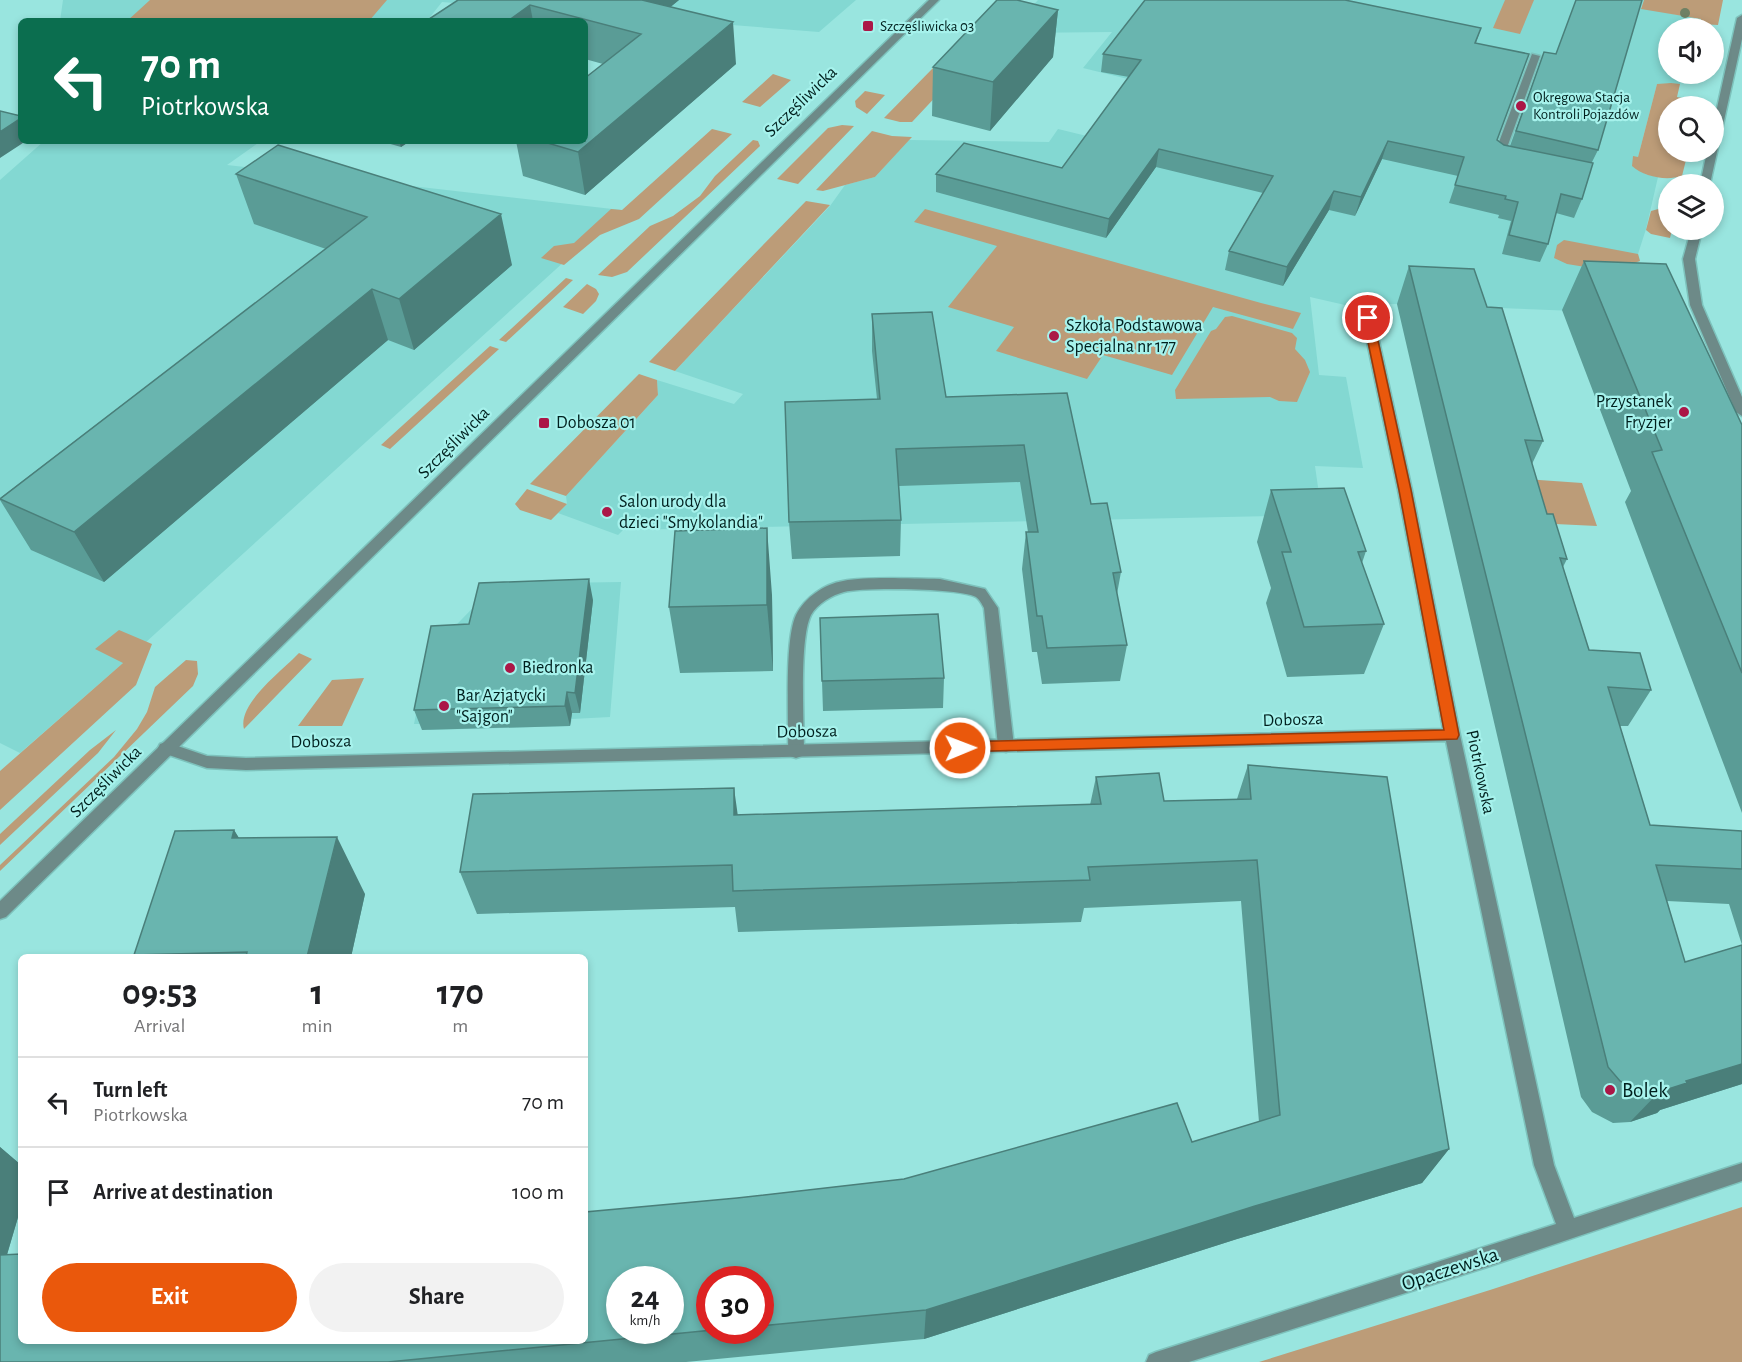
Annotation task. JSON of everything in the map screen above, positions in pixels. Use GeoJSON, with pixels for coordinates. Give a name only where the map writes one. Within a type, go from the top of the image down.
{"type":"FeatureCollection","features":[{"type":"Feature","properties":{"kind":"street","name":"Szczęśliwicka"},"geometry":{"type":"LineString","coordinates":[[0,912],[810,118],[934,0]]}},
{"type":"Feature","properties":{"kind":"street"},"geometry":{"type":"LineString","coordinates":[[1724,100],[1742,18]]}},
{"type":"Feature","properties":{"kind":"street"},"geometry":{"type":"LineString","coordinates":[[1519,162],[1498,158],[1535,56]]}},
{"type":"Feature","properties":{"kind":"street"},"geometry":{"type":"LineString","coordinates":[[1694,240],[1689,259],[1696,305],[1742,412]]}},
{"type":"Feature","properties":{"kind":"street","name":"Piotrkowska"},"geometry":{"type":"LineString","coordinates":[[1368,318],[1405,490],[1452,735],[1544,1165],[1568,1230]]}},
{"type":"Feature","properties":{"kind":"street"},"geometry":{"type":"LineString","coordinates":[[796,752],[798,637],[803,616],[810,605],[824,594],[844,586],[940,584],[980,593],[991,608],[1006,746]]}},
{"type":"Feature","properties":{"kind":"street","name":"Dobosza"},"geometry":{"type":"LineString","coordinates":[[166,748],[213,763],[796,752],[1452,735]]}},
{"type":"Feature","properties":{"kind":"street","name":"Opaczewska"},"geometry":{"type":"LineString","coordinates":[[1156,1362],[1238,1338],[1742,1172]]}},
{"type":"Feature","properties":{"kind":"shaded area"},"geometry":{"type":"Polygon","coordinates":[[[63,0],[856,0],[819,32],[442,2],[429,18],[60,18],[63,0]]]}},
{"type":"Feature","properties":{"kind":"shaded area"},"geometry":{"type":"Polygon","coordinates":[[[150,0],[387,0],[372,18],[130,18],[150,0]]]}},
{"type":"Feature","properties":{"kind":"shaded area"},"geometry":{"type":"Polygon","coordinates":[[[1038,0],[1644,0],[1641,8],[1695,18],[1658,18],[1658,84],[1638,157],[1645,174],[1658,177],[1638,254],[1640,261],[1635,263],[1652,314],[1397,304],[1345,305],[1310,297],[1319,375],[1346,377],[1363,468],[1315,466],[1322,515],[623,530],[618,535],[558,513],[567,504],[566,496],[658,395],[657,380],[734,404],[743,394],[675,371],[830,206],[845,185],[875,177],[909,140],[1049,142],[1058,129],[1095,138],[1136,81],[1083,68],[1112,32],[1008,33],[1038,0]]]}},
{"type":"Feature","properties":{"kind":"shaded area"},"geometry":{"type":"Polygon","coordinates":[[[1505,0],[1534,0],[1520,34],[1493,28],[1505,0]]]}},
{"type":"Feature","properties":{"kind":"shaded area"},"geometry":{"type":"Polygon","coordinates":[[[1644,0],[1723,0],[1719,18],[1695,18],[1641,9],[1644,0]]]}},
{"type":"Feature","properties":{"kind":"shaded area"},"geometry":{"type":"Polygon","coordinates":[[[933,68],[958,73],[912,122],[884,118],[933,68]]]}},
{"type":"Feature","properties":{"kind":"shaded area"},"geometry":{"type":"Polygon","coordinates":[[[773,74],[791,80],[760,107],[742,102],[773,74]]]}},
{"type":"Feature","properties":{"kind":"shaded area"},"geometry":{"type":"Polygon","coordinates":[[[1657,84],[1680,84],[1677,96],[1658,96],[1658,162],[1686,162],[1682,174],[1658,174],[1658,177],[1643,173],[1632,166],[1633,156],[1638,157],[1657,84]]]}},
{"type":"Feature","properties":{"kind":"shaded area"},"geometry":{"type":"Polygon","coordinates":[[[812,86],[813,95],[778,128],[768,128],[812,86]]]}},
{"type":"Feature","properties":{"kind":"shaded area"},"geometry":{"type":"Polygon","coordinates":[[[865,91],[885,95],[867,114],[856,107],[855,101],[865,91]]]}},
{"type":"Feature","properties":{"kind":"shaded area"},"geometry":{"type":"Polygon","coordinates":[[[842,125],[854,126],[798,184],[777,179],[828,128],[842,125]]]}},
{"type":"Feature","properties":{"kind":"shaded area"},"geometry":{"type":"Polygon","coordinates":[[[712,129],[732,134],[639,219],[600,235],[564,265],[541,258],[554,246],[574,243],[611,209],[622,210],[712,129]]]}},
{"type":"Feature","properties":{"kind":"shaded area"},"geometry":{"type":"Polygon","coordinates":[[[872,131],[892,136],[912,137],[875,177],[823,191],[816,190],[872,131]]]}},
{"type":"Feature","properties":{"kind":"shaded area"},"geometry":{"type":"Polygon","coordinates":[[[753,140],[758,141],[760,146],[627,272],[612,277],[598,275],[650,226],[673,216],[700,196],[715,176],[753,140]]]}},
{"type":"Feature","properties":{"kind":"shaded area"},"geometry":{"type":"Polygon","coordinates":[[[41,144],[257,144],[227,165],[621,210],[123,663],[20,753],[0,743],[0,180],[41,144]]]}},
{"type":"Feature","properties":{"kind":"shaded area"},"geometry":{"type":"Polygon","coordinates":[[[806,201],[830,205],[675,371],[649,362],[806,201]]]}},
{"type":"Feature","properties":{"kind":"shaded area"},"geometry":{"type":"Polygon","coordinates":[[[925,209],[1301,313],[1293,329],[1213,307],[1172,375],[1103,355],[1087,379],[996,351],[1014,327],[948,307],[997,246],[914,222],[925,209]]]}},
{"type":"Feature","properties":{"kind":"shaded area"},"geometry":{"type":"Polygon","coordinates":[[[1658,209],[1658,235],[1646,230],[1651,211],[1658,209]]]}},
{"type":"Feature","properties":{"kind":"shaded area"},"geometry":{"type":"Polygon","coordinates":[[[1564,240],[1638,254],[1640,261],[1610,271],[1567,264],[1554,258],[1557,245],[1564,240]]]}},
{"type":"Feature","properties":{"kind":"shaded area"},"geometry":{"type":"Polygon","coordinates":[[[566,278],[573,280],[506,342],[499,340],[566,278]]]}},
{"type":"Feature","properties":{"kind":"shaded area"},"geometry":{"type":"Polygon","coordinates":[[[587,284],[596,289],[599,294],[596,301],[583,314],[563,307],[587,284]]]}},
{"type":"Feature","properties":{"kind":"shaded area"},"geometry":{"type":"Polygon","coordinates":[[[1232,316],[1292,333],[1297,338],[1295,349],[1305,360],[1310,372],[1297,402],[1279,401],[1270,397],[1176,399],[1175,390],[1211,331],[1216,329],[1225,317],[1232,316]]]}},
{"type":"Feature","properties":{"kind":"shaded area"},"geometry":{"type":"Polygon","coordinates":[[[490,346],[499,349],[390,449],[381,445],[490,346]]]}},
{"type":"Feature","properties":{"kind":"shaded area"},"geometry":{"type":"Polygon","coordinates":[[[639,374],[657,380],[658,395],[566,496],[530,484],[639,374]]]}},
{"type":"Feature","properties":{"kind":"shaded area"},"geometry":{"type":"Polygon","coordinates":[[[1525,479],[1582,483],[1597,526],[1447,519],[1525,479]]]}},
{"type":"Feature","properties":{"kind":"shaded area"},"geometry":{"type":"Polygon","coordinates":[[[527,489],[567,504],[551,520],[520,510],[515,504],[527,489]]]}},
{"type":"Feature","properties":{"kind":"shaded area","name":"Biedronka"},"geometry":{"type":"Polygon","coordinates":[[[621,582],[610,717],[572,719],[570,726],[429,730],[423,724],[414,724],[428,654],[496,584],[621,582]]]}},
{"type":"Feature","properties":{"kind":"shaded area"},"geometry":{"type":"Polygon","coordinates":[[[119,630],[152,644],[136,685],[0,810],[0,771],[123,663],[95,649],[119,630]]]}},
{"type":"Feature","properties":{"kind":"shaded area"},"geometry":{"type":"Polygon","coordinates":[[[299,653],[312,659],[244,729],[247,709],[254,698],[299,653]]]}},
{"type":"Feature","properties":{"kind":"shaded area"},"geometry":{"type":"Polygon","coordinates":[[[186,660],[197,661],[198,674],[193,686],[0,871],[0,865],[114,757],[137,729],[147,712],[155,687],[186,660]]]}},
{"type":"Feature","properties":{"kind":"shaded area"},"geometry":{"type":"Polygon","coordinates":[[[364,678],[342,726],[298,726],[332,680],[364,678]]]}},
{"type":"Feature","properties":{"kind":"shaded area"},"geometry":{"type":"Polygon","coordinates":[[[116,730],[98,753],[0,845],[0,834],[90,750],[116,730]]]}},
{"type":"Feature","properties":{"kind":"shaded area"},"geometry":{"type":"Polygon","coordinates":[[[1742,1207],[1742,1362],[1259,1362],[1490,1290],[1742,1207]]]}},
{"type":"Feature","properties":{"kind":"building"},"geometry":{"type":"Polygon","coordinates":[[[458,0],[642,0],[733,22],[588,144],[588,76],[641,34],[588,20],[588,18],[580,18],[530,5],[512,18],[431,18],[458,0]]]}},
{"type":"Feature","properties":{"kind":"building"},"geometry":{"type":"Polygon","coordinates":[[[997,0],[1017,0],[1058,10],[993,82],[933,67],[997,0]]]}},
{"type":"Feature","properties":{"kind":"building"},"geometry":{"type":"Polygon","coordinates":[[[1145,0],[1345,0],[1481,28],[1475,43],[1529,54],[1497,140],[1504,145],[1593,163],[1582,199],[1561,194],[1548,244],[1509,235],[1518,202],[1505,199],[1506,196],[1455,185],[1464,157],[1388,141],[1361,197],[1334,191],[1287,267],[1229,251],[1273,176],[1159,149],[1109,219],[936,174],[964,143],[1062,168],[1141,60],[1103,54],[1145,0]]]}},
{"type":"Feature","properties":{"kind":"building"},"geometry":{"type":"Polygon","coordinates":[[[1576,0],[1642,0],[1598,150],[1516,131],[1544,52],[1556,54],[1576,0]]]}},
{"type":"Feature","properties":{"kind":"building"},"geometry":{"type":"Polygon","coordinates":[[[0,111],[18,115],[18,120],[0,132],[0,111]]]}},
{"type":"Feature","properties":{"kind":"building"},"geometry":{"type":"Polygon","coordinates":[[[551,144],[588,144],[578,152],[551,144]]]}},
{"type":"Feature","properties":{"kind":"building"},"geometry":{"type":"Polygon","coordinates":[[[278,145],[501,214],[399,299],[372,289],[74,532],[0,499],[367,217],[236,174],[278,145]]]}},
{"type":"Feature","properties":{"kind":"building"},"geometry":{"type":"Polygon","coordinates":[[[1584,261],[1666,264],[1742,425],[1742,673],[1652,452],[1662,450],[1584,261]]]}},
{"type":"Feature","properties":{"kind":"building"},"geometry":{"type":"Polygon","coordinates":[[[1409,266],[1474,269],[1487,307],[1502,308],[1543,441],[1525,440],[1547,514],[1553,514],[1567,559],[1560,558],[1589,650],[1640,653],[1651,690],[1608,687],[1650,825],[1742,831],[1742,869],[1656,865],[1685,962],[1742,945],[1742,1064],[1659,1092],[1641,1094],[1620,1081],[1608,1067],[1409,266]]]}},
{"type":"Feature","properties":{"kind":"building"},"geometry":{"type":"Polygon","coordinates":[[[932,312],[946,397],[1067,393],[1091,504],[1107,503],[1121,572],[1113,573],[1127,645],[1047,648],[1042,616],[1037,616],[1026,532],[1038,532],[1024,445],[896,449],[901,520],[789,522],[785,402],[880,399],[872,314],[932,312]]]}},
{"type":"Feature","properties":{"kind":"building"},"geometry":{"type":"Polygon","coordinates":[[[1344,488],[1366,551],[1358,552],[1384,624],[1304,627],[1282,552],[1291,552],[1271,490],[1344,488]]]}},
{"type":"Feature","properties":{"kind":"building"},"geometry":{"type":"Polygon","coordinates":[[[767,528],[767,605],[669,607],[675,531],[767,528]]]}},
{"type":"Feature","properties":{"kind":"building","name":"Biedronka"},"geometry":{"type":"Polygon","coordinates":[[[589,579],[575,693],[567,692],[565,706],[414,710],[431,626],[469,624],[479,583],[589,579]]]}},
{"type":"Feature","properties":{"kind":"building"},"geometry":{"type":"Polygon","coordinates":[[[938,614],[944,678],[822,681],[820,618],[938,614]]]}},
{"type":"Feature","properties":{"kind":"building"},"geometry":{"type":"Polygon","coordinates":[[[1248,765],[1387,777],[1449,1149],[1255,1206],[926,1310],[774,1325],[774,1266],[696,1266],[696,1332],[684,1333],[684,1266],[606,1266],[606,1341],[588,1342],[588,1212],[904,1179],[1177,1103],[1192,1142],[1280,1115],[1257,860],[1088,867],[1090,880],[733,891],[732,865],[460,872],[473,794],[734,788],[734,815],[1101,804],[1096,777],[1159,773],[1164,801],[1251,799],[1248,765]]]}},
{"type":"Feature","properties":{"kind":"building"},"geometry":{"type":"Polygon","coordinates":[[[234,830],[232,838],[337,837],[308,954],[247,954],[247,952],[134,954],[175,831],[234,830]]]}},
{"type":"Feature","properties":{"kind":"building"},"geometry":{"type":"Polygon","coordinates":[[[18,1254],[18,1344],[571,1344],[388,1362],[0,1362],[0,1255],[18,1254]]]}},
{"type":"Feature","properties":{"kind":"place","name":"Szczęśliwicka 03"},"geometry":{"type":"Point","coordinates":[868,26]}},
{"type":"Feature","properties":{"kind":"place","name":"Okręgowa Stacja Kontroli Pojazdów"},"geometry":{"type":"Point","coordinates":[1521,106]}},
{"type":"Feature","properties":{"kind":"place","name":"Szkoła Podstawowa Specjalna nr 177"},"geometry":{"type":"Point","coordinates":[1054,336]}},
{"type":"Feature","properties":{"kind":"place","name":"Przystanek Fryzjer"},"geometry":{"type":"Point","coordinates":[1684,412]}},
{"type":"Feature","properties":{"kind":"place","name":"Dobosza 01"},"geometry":{"type":"Point","coordinates":[544,423]}},
{"type":"Feature","properties":{"kind":"place","name":"Salon urody dla dzieci \"Smykolandia\""},"geometry":{"type":"Point","coordinates":[607,512]}},
{"type":"Feature","properties":{"kind":"place","name":"Biedronka"},"geometry":{"type":"Point","coordinates":[510,668]}},
{"type":"Feature","properties":{"kind":"place","name":"Bar Azjatycki \"Sajgon\""},"geometry":{"type":"Point","coordinates":[444,706]}},
{"type":"Feature","properties":{"kind":"place","name":"Bolek"},"geometry":{"type":"Point","coordinates":[1610,1090]}},
{"type":"Feature","properties":{"kind":"route"},"geometry":{"type":"LineString","coordinates":[[960,748],[1452,735],[1405,490],[1368,318]]}}]}
